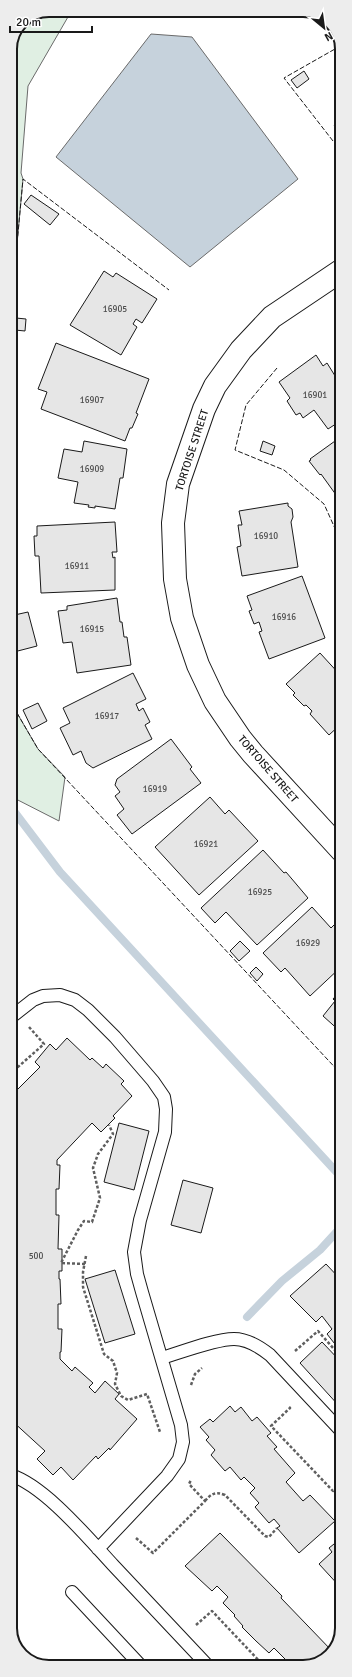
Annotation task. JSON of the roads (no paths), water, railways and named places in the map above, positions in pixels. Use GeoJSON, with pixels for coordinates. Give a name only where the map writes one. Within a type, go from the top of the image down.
{"type":"FeatureCollection","features":[{"type":"Feature","properties":{"kind":"street","name":"TORTOISE STREET"},"geometry":{"type":"LineString","coordinates":[[335,280],[272,317],[241,350],[215,386],[204,409],[178,484],[173,523],[175,579],[182,618],[198,665],[215,701],[240,738],[253,754],[335,843]]}},
{"type":"Feature","properties":{"kind":"lane"},"geometry":{"type":"LineString","coordinates":[[17,1013],[33,1000],[43,996],[60,995],[75,1000],[88,1010],[115,1037],[153,1081],[164,1096],[166,1109],[165,1132],[140,1220],[134,1252],[138,1274],[181,1425],[183,1442],[179,1459],[167,1476],[98,1549]]}},
{"type":"Feature","properties":{"kind":"lane"},"geometry":{"type":"LineString","coordinates":[[162,1358],[234,1339],[258,1346],[270,1355],[335,1425]]}},
{"type":"Feature","properties":{"kind":"lane"},"geometry":{"type":"LineString","coordinates":[[17,1477],[37,1488],[98,1549],[202,1660]]}},
{"type":"Feature","properties":{"kind":"lane"},"geometry":{"type":"LineString","coordinates":[[72,1592],[135,1660]]}},
{"type":"Feature","properties":{"kind":"waterway"},"geometry":{"type":"LineString","coordinates":[[17,815],[60,872],[335,1170]]}},
{"type":"Feature","properties":{"kind":"waterway"},"geometry":{"type":"LineString","coordinates":[[247,1317],[282,1281],[320,1250],[335,1234]]}}]}
